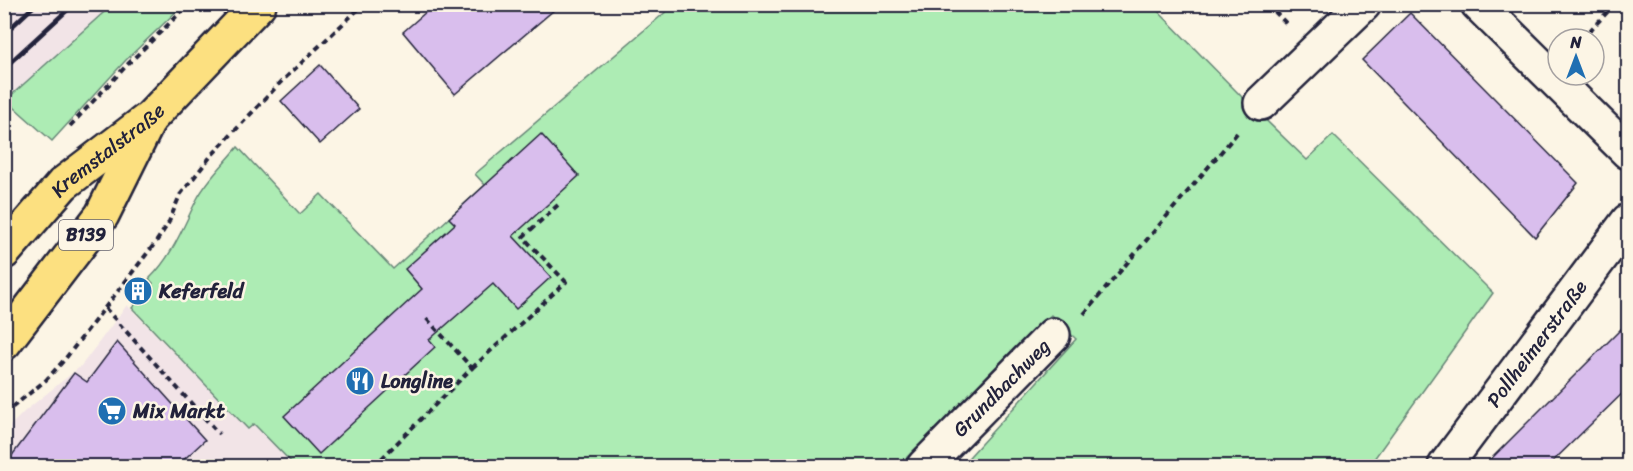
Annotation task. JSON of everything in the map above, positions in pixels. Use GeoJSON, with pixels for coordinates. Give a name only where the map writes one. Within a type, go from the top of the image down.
{"type":"FeatureCollection","features":[{"type":"Feature","properties":{"kind":"main road","name":"B139"},"geometry":{"type":"LineString","coordinates":[[151,117],[259,4]]}},
{"type":"Feature","properties":{"kind":"main road","name":"Kremstalstraße"},"geometry":{"type":"LineString","coordinates":[[4,252],[63,184],[151,117]]}},
{"type":"Feature","properties":{"kind":"main road","name":"Kremstalstraße"},"geometry":{"type":"LineString","coordinates":[[4,343],[102,215],[151,117]]}},
{"type":"Feature","properties":{"kind":"street"},"geometry":{"type":"LineString","coordinates":[[1261,103],[1364,4]]}},
{"type":"Feature","properties":{"kind":"street"},"geometry":{"type":"LineString","coordinates":[[1478,4],[1629,152]]}},
{"type":"Feature","properties":{"kind":"street","name":"Pollheimerstraße"},"geometry":{"type":"LineString","coordinates":[[1445,466],[1629,221]]}},
{"type":"Feature","properties":{"kind":"street","name":"Grundbachweg"},"geometry":{"type":"LineString","coordinates":[[924,466],[1053,335]]}},
{"type":"Feature","properties":{"kind":"path"},"geometry":{"type":"LineString","coordinates":[[64,134],[128,64],[189,4]]}},
{"type":"Feature","properties":{"kind":"path"},"geometry":{"type":"LineString","coordinates":[[4,414],[46,380],[105,308],[156,242],[168,224],[180,195],[211,156],[281,82],[364,4]]}},
{"type":"Feature","properties":{"kind":"path"},"geometry":{"type":"LineString","coordinates":[[1267,4],[1294,32]]}},
{"type":"Feature","properties":{"kind":"path"},"geometry":{"type":"LineString","coordinates":[[1593,27],[1615,4]]}},
{"type":"Feature","properties":{"kind":"path"},"geometry":{"type":"LineString","coordinates":[[1053,335],[1068,334],[1261,103]]}},
{"type":"Feature","properties":{"kind":"path"},"geometry":{"type":"LineString","coordinates":[[374,466],[472,368],[566,282],[524,237],[558,205]]}},
{"type":"Feature","properties":{"kind":"path"},"geometry":{"type":"LineString","coordinates":[[105,308],[219,434]]}},
{"type":"Feature","properties":{"kind":"path"},"geometry":{"type":"LineString","coordinates":[[426,318],[472,368]]}},
{"type":"Feature","properties":{"kind":"shaded area"},"geometry":{"type":"Polygon","coordinates":[[[5,5],[112,5],[5,102],[5,5]]]}},
{"type":"Feature","properties":{"kind":"shaded area"},"geometry":{"type":"Polygon","coordinates":[[[127,305],[248,429],[254,423],[295,466],[5,466],[4,432],[25,411],[81,366],[127,305]]]}},
{"type":"Feature","properties":{"kind":"green space"},"geometry":{"type":"Polygon","coordinates":[[[675,4],[1152,5],[1307,160],[1333,135],[1493,293],[1369,466],[961,466],[1076,339],[1051,315],[898,466],[295,466],[254,424],[248,429],[132,308],[153,283],[149,279],[171,251],[201,192],[238,147],[300,214],[321,194],[393,269],[485,185],[475,174],[675,4]]]}},
{"type":"Feature","properties":{"kind":"green space"},"geometry":{"type":"Polygon","coordinates":[[[112,5],[183,5],[126,60],[52,141],[6,100],[112,5]]]}},
{"type":"Feature","properties":{"kind":"building"},"geometry":{"type":"Polygon","coordinates":[[[435,4],[561,4],[455,94],[403,32],[435,4]]]}},
{"type":"Feature","properties":{"kind":"building"},"geometry":{"type":"Polygon","coordinates":[[[1410,13],[1578,183],[1535,237],[1362,60],[1410,13]]]}},
{"type":"Feature","properties":{"kind":"building"},"geometry":{"type":"Polygon","coordinates":[[[320,65],[359,109],[320,144],[281,101],[320,65]]]}},
{"type":"Feature","properties":{"kind":"building"},"geometry":{"type":"Polygon","coordinates":[[[541,134],[579,176],[513,236],[551,277],[516,309],[493,284],[429,340],[435,347],[319,454],[284,416],[422,289],[405,269],[455,224],[449,218],[541,134]]]}},
{"type":"Feature","properties":{"kind":"building"},"geometry":{"type":"Polygon","coordinates":[[[1629,321],[1629,387],[1548,466],[1484,466],[1629,321]]]}},
{"type":"Feature","properties":{"kind":"building","name":"Mix Markt"},"geometry":{"type":"Polygon","coordinates":[[[117,342],[205,440],[177,466],[4,466],[74,373],[87,382],[117,342]]]}},
{"type":"Feature","properties":{"kind":"railway"},"geometry":{"type":"LineString","coordinates":[[4,34],[36,4]]}},
{"type":"Feature","properties":{"kind":"railway"},"geometry":{"type":"LineString","coordinates":[[4,68],[74,4]]}},
{"type":"Feature","properties":{"kind":"place","name":"Keferfeld"},"geometry":{"type":"Point","coordinates":[138,291]}},
{"type":"Feature","properties":{"kind":"place","name":"Longline"},"geometry":{"type":"Point","coordinates":[360,381]}},
{"type":"Feature","properties":{"kind":"place","name":"Mix Markt"},"geometry":{"type":"Point","coordinates":[112,411]}}]}
